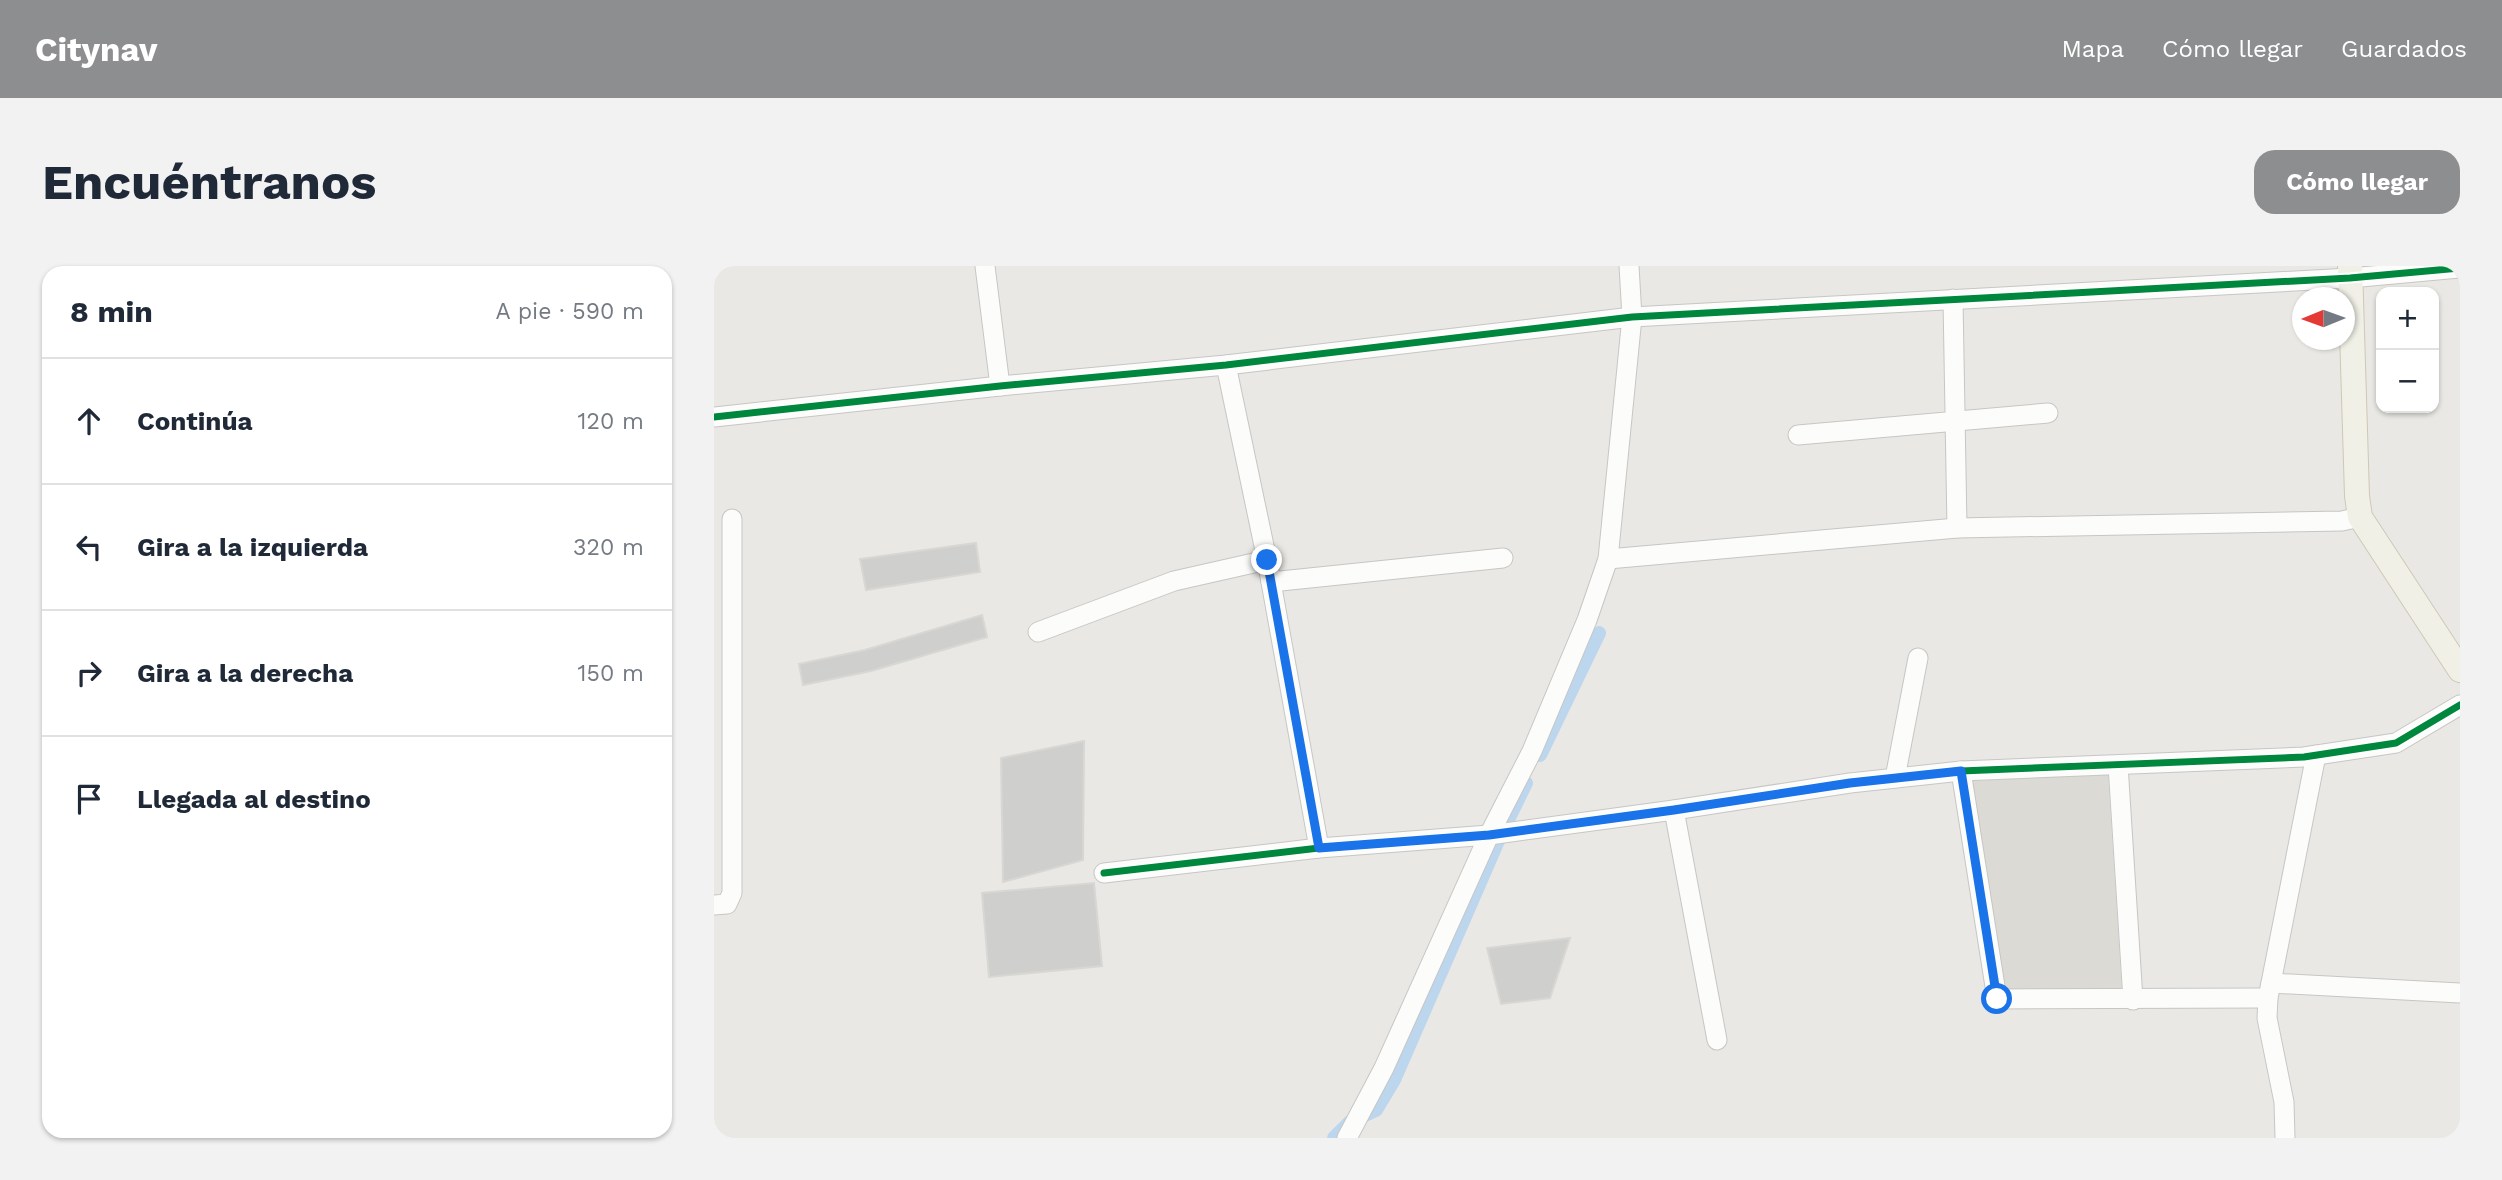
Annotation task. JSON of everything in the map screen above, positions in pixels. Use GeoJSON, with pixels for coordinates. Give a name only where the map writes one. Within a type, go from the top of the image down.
{"type":"FeatureCollection","features":[{"type":"Feature","properties":{"kind":"main road"},"geometry":{"type":"LineString","coordinates":[[2350,272],[2357,496],[2360,517],[2460,670]]}},
{"type":"Feature","properties":{"kind":"street"},"geometry":{"type":"LineString","coordinates":[[985,266],[1000,386]]}},
{"type":"Feature","properties":{"kind":"street"},"geometry":{"type":"LineString","coordinates":[[1347,1138],[1384,1068],[1489,835],[1532,751],[1587,620],[1608,559],[1632,317],[1629,266]]}},
{"type":"Feature","properties":{"kind":"street"},"geometry":{"type":"LineString","coordinates":[[714,416],[1226,365],[1632,317],[1953,299],[2350,272],[2460,268]]}},
{"type":"Feature","properties":{"kind":"street"},"geometry":{"type":"LineString","coordinates":[[1953,299],[1957,528]]}},
{"type":"Feature","properties":{"kind":"street"},"geometry":{"type":"LineString","coordinates":[[1226,365],[1267,560],[1319,848]]}},
{"type":"Feature","properties":{"kind":"street"},"geometry":{"type":"LineString","coordinates":[[1798,435],[2048,413]]}},
{"type":"Feature","properties":{"kind":"street"},"geometry":{"type":"LineString","coordinates":[[1608,559],[1957,528],[2342,521],[2360,517]]}},
{"type":"Feature","properties":{"kind":"street"},"geometry":{"type":"LineString","coordinates":[[714,905],[727,904],[732,893],[732,519]]}},
{"type":"Feature","properties":{"kind":"street"},"geometry":{"type":"LineString","coordinates":[[1270,582],[1503,558]]}},
{"type":"Feature","properties":{"kind":"street"},"geometry":{"type":"LineString","coordinates":[[1038,632],[1174,581],[1267,560]]}},
{"type":"Feature","properties":{"kind":"street"},"geometry":{"type":"LineString","coordinates":[[1895,778],[1918,658]]}},
{"type":"Feature","properties":{"kind":"street"},"geometry":{"type":"LineString","coordinates":[[1104,873],[1319,848],[1489,835],[1961,771],[2316,755],[2396,743],[2460,705]]}},
{"type":"Feature","properties":{"kind":"street"},"geometry":{"type":"LineString","coordinates":[[2285,1138],[2284,1102],[2267,1018],[2270,990],[2316,755]]}},
{"type":"Feature","properties":{"kind":"street"},"geometry":{"type":"LineString","coordinates":[[2118,765],[2133,1000]]}},
{"type":"Feature","properties":{"kind":"street"},"geometry":{"type":"LineString","coordinates":[[1961,771],[1997,999],[2133,1000],[2270,990],[2460,993]]}},
{"type":"Feature","properties":{"kind":"street"},"geometry":{"type":"LineString","coordinates":[[1674,810],[1717,1040]]}},
{"type":"Feature","properties":{"kind":"shaded area"},"geometry":{"type":"Polygon","coordinates":[[[2108,774],[2122,992],[2004,990],[1971,781],[2108,774]]]}},
{"type":"Feature","properties":{"kind":"building"},"geometry":{"type":"Polygon","coordinates":[[[976,543],[980,572],[866,590],[860,559],[976,543]]]}},
{"type":"Feature","properties":{"kind":"building"},"geometry":{"type":"Polygon","coordinates":[[[982,615],[987,637],[871,671],[803,685],[799,664],[865,650],[982,615]]]}},
{"type":"Feature","properties":{"kind":"building"},"geometry":{"type":"Polygon","coordinates":[[[1084,741],[1083,860],[1003,882],[1001,758],[1084,741]]]}},
{"type":"Feature","properties":{"kind":"building"},"geometry":{"type":"Polygon","coordinates":[[[1094,883],[1102,966],[989,977],[982,893],[1094,883]]]}},
{"type":"Feature","properties":{"kind":"building"},"geometry":{"type":"Polygon","coordinates":[[[1570,938],[1550,998],[1501,1004],[1487,948],[1570,938]]]}},
{"type":"Feature","properties":{"kind":"waterway"},"geometry":{"type":"LineString","coordinates":[[1540,755],[1599,633]]}},
{"type":"Feature","properties":{"kind":"waterway"},"geometry":{"type":"LineString","coordinates":[[1334,1138],[1350,1122],[1376,1110],[1394,1080],[1501,834],[1526,783]]}},
{"type":"Feature","properties":{"kind":"cycle path"},"geometry":{"type":"LineString","coordinates":[[714,417],[1226,365],[1632,317],[2350,278],[2460,268]]}},
{"type":"Feature","properties":{"kind":"cycle path"},"geometry":{"type":"LineString","coordinates":[[1104,873],[1319,848],[1489,835],[1850,783],[1961,771],[2304,757],[2396,743],[2460,705]]}},
{"type":"Feature","properties":{"kind":"route"},"geometry":{"type":"LineString","coordinates":[[1267,560],[1319,848],[1489,835],[1850,783],[1961,771],[1997,999]]}}]}
